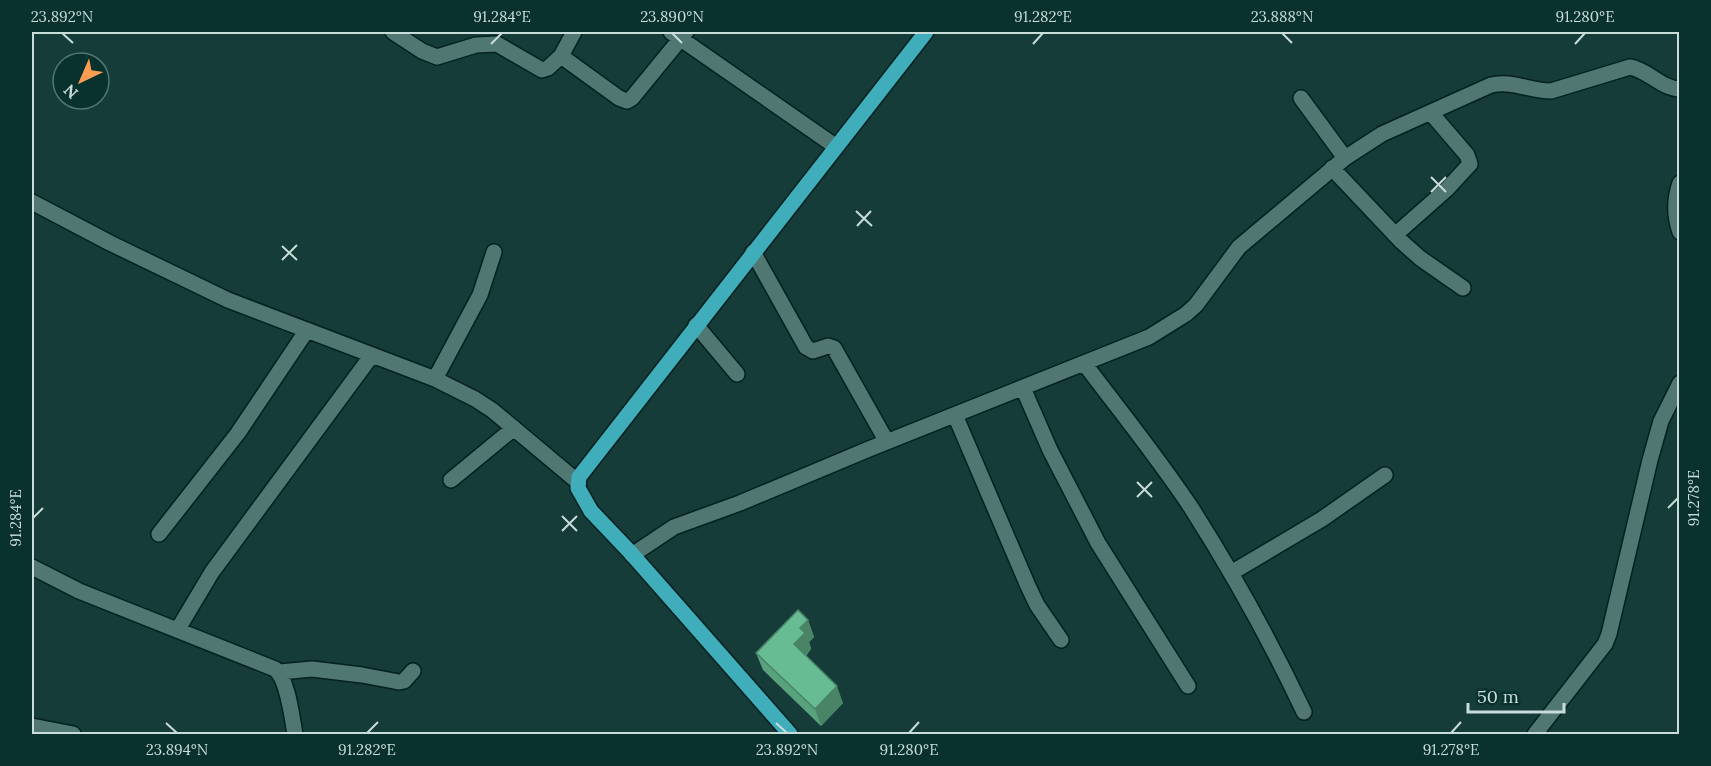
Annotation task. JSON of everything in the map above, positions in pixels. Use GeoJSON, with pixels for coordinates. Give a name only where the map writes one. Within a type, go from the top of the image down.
{"type":"FeatureCollection","features":[{"type":"Feature","properties":{"kind":"main road"},"geometry":{"type":"LineString","coordinates":[[790,735],[591,511],[578,488],[578,482],[583,470],[926,32]]}},
{"type":"Feature","properties":{"kind":"street"},"geometry":{"type":"LineString","coordinates":[[393,32],[431,56],[446,56],[476,45],[498,44],[542,70],[548,68],[561,56],[574,32]]}},
{"type":"Feature","properties":{"kind":"street"},"geometry":{"type":"LineString","coordinates":[[561,56],[618,98],[627,101],[632,98],[679,34],[835,146]]}},
{"type":"Feature","properties":{"kind":"street"},"geometry":{"type":"LineString","coordinates":[[632,555],[674,528],[1149,337],[1186,314],[1208,292],[1239,247],[1332,168],[1382,134],[1503,82],[1541,91],[1551,91],[1618,69],[1638,68],[1670,87],[1680,89]]}},
{"type":"Feature","properties":{"kind":"street"},"geometry":{"type":"LineString","coordinates":[[1301,98],[1345,158]]}},
{"type":"Feature","properties":{"kind":"street"},"geometry":{"type":"LineString","coordinates":[[1395,235],[1447,189],[1470,164],[1467,155],[1431,113]]}},
{"type":"Feature","properties":{"kind":"street"},"geometry":{"type":"LineString","coordinates":[[1332,168],[1420,258],[1463,288]]}},
{"type":"Feature","properties":{"kind":"street"},"geometry":{"type":"LineString","coordinates":[[1680,183],[1675,199],[1675,209],[1680,232]]}},
{"type":"Feature","properties":{"kind":"street"},"geometry":{"type":"LineString","coordinates":[[32,202],[228,300],[435,379],[475,399],[514,428],[578,482]]}},
{"type":"Feature","properties":{"kind":"street"},"geometry":{"type":"LineString","coordinates":[[435,379],[480,295],[494,252]]}},
{"type":"Feature","properties":{"kind":"street"},"geometry":{"type":"LineString","coordinates":[[753,252],[806,347],[813,351],[828,346],[834,348],[887,442]]}},
{"type":"Feature","properties":{"kind":"street"},"geometry":{"type":"LineString","coordinates":[[696,325],[737,374]]}},
{"type":"Feature","properties":{"kind":"street"},"geometry":{"type":"LineString","coordinates":[[159,534],[238,433],[307,330]]}},
{"type":"Feature","properties":{"kind":"street"},"geometry":{"type":"LineString","coordinates":[[178,629],[212,572],[372,355]]}},
{"type":"Feature","properties":{"kind":"street"},"geometry":{"type":"LineString","coordinates":[[1083,363],[1170,476],[1246,597],[1304,712]]}},
{"type":"Feature","properties":{"kind":"street"},"geometry":{"type":"LineString","coordinates":[[1535,735],[1605,644],[1610,634],[1637,511],[1658,431],[1680,383]]}},
{"type":"Feature","properties":{"kind":"street"},"geometry":{"type":"LineString","coordinates":[[1023,388],[1055,460],[1098,543],[1188,686]]}},
{"type":"Feature","properties":{"kind":"street"},"geometry":{"type":"LineString","coordinates":[[956,415],[1032,595],[1061,640]]}},
{"type":"Feature","properties":{"kind":"street"},"geometry":{"type":"LineString","coordinates":[[451,480],[514,428]]}},
{"type":"Feature","properties":{"kind":"street"},"geometry":{"type":"LineString","coordinates":[[1231,573],[1322,519],[1385,475]]}},
{"type":"Feature","properties":{"kind":"street"},"geometry":{"type":"LineString","coordinates":[[32,567],[79,591],[280,672],[312,669],[399,682],[408,678],[413,671]]}},
{"type":"Feature","properties":{"kind":"street"},"geometry":{"type":"LineString","coordinates":[[280,672],[285,684],[295,735]]}},
{"type":"Feature","properties":{"kind":"street"},"geometry":{"type":"LineString","coordinates":[[32,726],[73,735]]}},
{"type":"Feature","properties":{"kind":"building"},"geometry":{"type":"Polygon","coordinates":[[[798,610],[808,620],[800,628],[805,633],[794,644],[837,686],[815,709],[756,653],[798,610]]]}}]}
